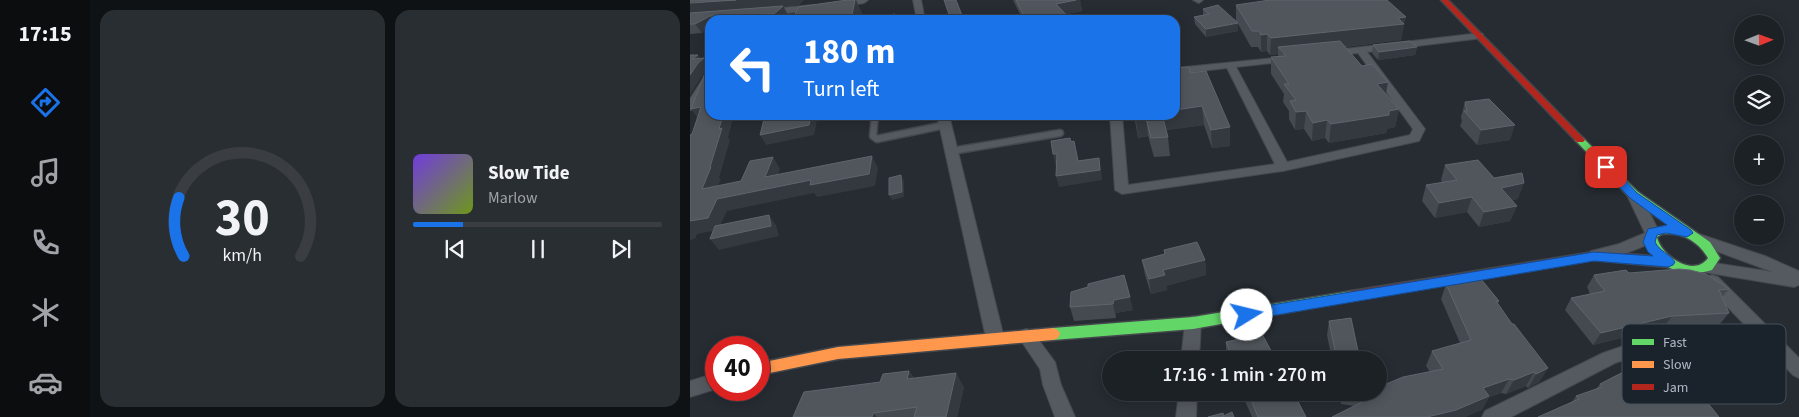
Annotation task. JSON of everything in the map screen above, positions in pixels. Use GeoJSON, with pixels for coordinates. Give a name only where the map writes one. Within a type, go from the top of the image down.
{"type":"FeatureCollection","features":[{"type":"Feature","properties":{"kind":"street"},"geometry":{"type":"LineString","coordinates":[[917,0],[920,15]]}},
{"type":"Feature","properties":{"kind":"street"},"geometry":{"type":"LineString","coordinates":[[1444,0],[1634,196],[1712,252],[1713,264],[1705,269]]}},
{"type":"Feature","properties":{"kind":"street"},"geometry":{"type":"LineString","coordinates":[[756,12],[830,6],[860,1]]}},
{"type":"Feature","properties":{"kind":"street"},"geometry":{"type":"LineString","coordinates":[[804,15],[860,1]]}},
{"type":"Feature","properties":{"kind":"street"},"geometry":{"type":"LineString","coordinates":[[1323,54],[1480,36]]}},
{"type":"Feature","properties":{"kind":"street"},"geometry":{"type":"LineString","coordinates":[[1116,120],[1122,190],[1283,167],[1415,138],[1419,129],[1361,50]]}},
{"type":"Feature","properties":{"kind":"street"},"geometry":{"type":"LineString","coordinates":[[1180,70],[1305,56]]}},
{"type":"Feature","properties":{"kind":"street"},"geometry":{"type":"LineString","coordinates":[[1230,65],[1283,167]]}},
{"type":"Feature","properties":{"kind":"street"},"geometry":{"type":"LineString","coordinates":[[690,107],[705,84]]}},
{"type":"Feature","properties":{"kind":"street"},"geometry":{"type":"LineString","coordinates":[[944,120],[995,338]]}},
{"type":"Feature","properties":{"kind":"street"},"geometry":{"type":"LineString","coordinates":[[1634,196],[1651,235],[1652,249],[1668,262]]}},
{"type":"Feature","properties":{"kind":"street"},"geometry":{"type":"LineString","coordinates":[[770,367],[838,353],[995,338],[1193,323],[1590,257],[1622,248],[1666,229],[1760,260],[1799,277]]}},
{"type":"Feature","properties":{"kind":"street"},"geometry":{"type":"LineString","coordinates":[[1590,257],[1668,262],[1685,268],[1799,282]]}},
{"type":"Feature","properties":{"kind":"street"},"geometry":{"type":"LineString","coordinates":[[1705,269],[1755,324]]}},
{"type":"Feature","properties":{"kind":"street"},"geometry":{"type":"LineString","coordinates":[[1191,351],[1193,323]]}},
{"type":"Feature","properties":{"kind":"street"},"geometry":{"type":"LineString","coordinates":[[1026,336],[1048,367],[1052,385],[1065,417]]}},
{"type":"Feature","properties":{"kind":"street"},"geometry":{"type":"LineString","coordinates":[[1492,417],[1609,358],[1622,354]]}},
{"type":"Feature","properties":{"kind":"street"},"geometry":{"type":"LineString","coordinates":[[1786,357],[1799,370]]}},
{"type":"Feature","properties":{"kind":"street"},"geometry":{"type":"LineString","coordinates":[[690,389],[705,384]]}},
{"type":"Feature","properties":{"kind":"street"},"geometry":{"type":"LineString","coordinates":[[1186,417],[1187,401]]}},
{"type":"Feature","properties":{"kind":"lane"},"geometry":{"type":"LineString","coordinates":[[875,120],[873,136],[877,139],[944,120]]}},
{"type":"Feature","properties":{"kind":"lane"},"geometry":{"type":"LineString","coordinates":[[952,151],[1060,133]]}},
{"type":"Feature","properties":{"kind":"building"},"geometry":{"type":"Polygon","coordinates":[[[690,0],[736,0],[690,3],[690,0]]]}},
{"type":"Feature","properties":{"kind":"building"},"geometry":{"type":"Polygon","coordinates":[[[855,0],[852,15],[795,15],[798,7],[855,0]]]}},
{"type":"Feature","properties":{"kind":"building"},"geometry":{"type":"Polygon","coordinates":[[[944,0],[956,0],[962,15],[949,15],[944,0]]]}},
{"type":"Feature","properties":{"kind":"building"},"geometry":{"type":"Polygon","coordinates":[[[1016,0],[1076,0],[1056,4],[1066,15],[1024,15],[1016,0]]]}},
{"type":"Feature","properties":{"kind":"building"},"geometry":{"type":"Polygon","coordinates":[[[1270,0],[1387,0],[1406,17],[1398,18],[1404,24],[1271,38],[1267,34],[1261,35],[1259,31],[1252,31],[1236,5],[1270,0]]]}},
{"type":"Feature","properties":{"kind":"building"},"geometry":{"type":"Polygon","coordinates":[[[1218,5],[1238,23],[1206,29],[1194,17],[1209,14],[1203,9],[1218,5]]]}},
{"type":"Feature","properties":{"kind":"building"},"geometry":{"type":"Polygon","coordinates":[[[783,6],[774,14],[705,15],[705,19],[695,24],[690,24],[690,13],[783,6]]]}},
{"type":"Feature","properties":{"kind":"building"},"geometry":{"type":"Polygon","coordinates":[[[1340,41],[1362,66],[1372,64],[1388,82],[1377,84],[1399,109],[1389,111],[1389,115],[1331,124],[1327,120],[1313,123],[1306,111],[1296,112],[1290,101],[1296,100],[1284,84],[1289,84],[1271,57],[1286,56],[1278,47],[1340,41]]]}},
{"type":"Feature","properties":{"kind":"building"},"geometry":{"type":"Polygon","coordinates":[[[1410,41],[1417,47],[1379,52],[1373,45],[1410,41]]]}},
{"type":"Feature","properties":{"kind":"building"},"geometry":{"type":"Polygon","coordinates":[[[690,55],[698,55],[692,59],[704,58],[690,75],[690,55]]]}},
{"type":"Feature","properties":{"kind":"building"},"geometry":{"type":"Polygon","coordinates":[[[1189,67],[1190,73],[1206,71],[1230,127],[1211,130],[1202,106],[1180,109],[1180,68],[1189,67]]]}},
{"type":"Feature","properties":{"kind":"building"},"geometry":{"type":"Polygon","coordinates":[[[705,73],[705,120],[722,120],[719,129],[722,128],[711,167],[702,189],[741,181],[750,161],[773,157],[765,177],[872,156],[869,174],[810,185],[811,180],[717,199],[708,218],[690,221],[690,135],[701,107],[691,109],[705,73]]]}},
{"type":"Feature","properties":{"kind":"building"},"geometry":{"type":"Polygon","coordinates":[[[1489,99],[1515,125],[1481,130],[1464,111],[1467,111],[1465,102],[1489,99]]]}},
{"type":"Feature","properties":{"kind":"building"},"geometry":{"type":"Polygon","coordinates":[[[764,120],[810,120],[809,125],[760,135],[764,120]]]}},
{"type":"Feature","properties":{"kind":"building"},"geometry":{"type":"Polygon","coordinates":[[[1146,120],[1163,120],[1168,137],[1151,138],[1146,120]]]}},
{"type":"Feature","properties":{"kind":"building"},"geometry":{"type":"Polygon","coordinates":[[[1070,138],[1071,142],[1074,141],[1078,161],[1099,158],[1100,170],[1056,176],[1057,154],[1053,154],[1051,141],[1070,138]]]}},
{"type":"Feature","properties":{"kind":"building"},"geometry":{"type":"Polygon","coordinates":[[[1478,160],[1494,178],[1522,173],[1524,183],[1501,188],[1517,206],[1484,212],[1472,197],[1439,203],[1426,185],[1457,180],[1445,165],[1478,160]]]}},
{"type":"Feature","properties":{"kind":"building"},"geometry":{"type":"Polygon","coordinates":[[[901,175],[902,192],[889,195],[889,178],[901,175]]]}},
{"type":"Feature","properties":{"kind":"building"},"geometry":{"type":"Polygon","coordinates":[[[769,215],[771,226],[710,239],[715,226],[769,215]]]}},
{"type":"Feature","properties":{"kind":"building"},"geometry":{"type":"Polygon","coordinates":[[[1197,242],[1205,260],[1163,270],[1165,275],[1149,279],[1142,260],[1165,254],[1164,250],[1197,242]]]}},
{"type":"Feature","properties":{"kind":"building"},"geometry":{"type":"Polygon","coordinates":[[[1679,269],[1706,274],[1729,289],[1719,290],[1729,313],[1672,316],[1639,324],[1622,324],[1622,328],[1601,333],[1571,298],[1605,291],[1594,275],[1626,270],[1629,273],[1679,269]]]}},
{"type":"Feature","properties":{"kind":"building"},"geometry":{"type":"Polygon","coordinates":[[[1124,275],[1130,297],[1114,300],[1113,304],[1070,307],[1071,292],[1088,287],[1088,284],[1124,275]]]}},
{"type":"Feature","properties":{"kind":"building"},"geometry":{"type":"Polygon","coordinates":[[[1481,279],[1499,301],[1496,301],[1512,324],[1514,324],[1548,368],[1536,374],[1534,372],[1514,380],[1509,379],[1483,388],[1489,396],[1456,410],[1427,417],[1332,417],[1364,401],[1387,401],[1387,384],[1403,377],[1443,369],[1432,351],[1471,340],[1446,284],[1481,279]]]}},
{"type":"Feature","properties":{"kind":"building"},"geometry":{"type":"Polygon","coordinates":[[[1351,318],[1358,351],[1335,351],[1329,321],[1351,318]]]}},
{"type":"Feature","properties":{"kind":"building"},"geometry":{"type":"Polygon","coordinates":[[[1262,334],[1271,351],[1230,351],[1226,342],[1262,334]]]}},
{"type":"Feature","properties":{"kind":"building"},"geometry":{"type":"Polygon","coordinates":[[[909,371],[907,379],[956,373],[946,417],[914,417],[917,407],[873,413],[872,417],[793,417],[804,392],[880,382],[883,374],[909,371]]]}},
{"type":"Feature","properties":{"kind":"building"},"geometry":{"type":"Polygon","coordinates":[[[1622,373],[1622,404],[1709,404],[1719,417],[1538,417],[1579,399],[1576,396],[1602,387],[1600,384],[1622,373]]]}},
{"type":"Feature","properties":{"kind":"building"},"geometry":{"type":"Polygon","coordinates":[[[1252,401],[1298,401],[1306,417],[1258,417],[1252,401]]]}},
{"type":"Feature","properties":{"kind":"building"},"geometry":{"type":"Polygon","coordinates":[[[1232,412],[1234,417],[1221,417],[1232,412]]]}},
{"type":"Feature","properties":{"kind":"building"},"geometry":{"type":"Polygon","coordinates":[[[1223,413],[1224,416],[1221,417],[1208,417],[1223,413]]]}},
{"type":"Feature","properties":{"kind":"traffic: fast"},"geometry":{"type":"LineString","coordinates":[[1580,140],[1634,195],[1706,245],[1714,258],[1708,267],[1700,270],[1690,270],[1672,264],[1657,252],[1651,236],[1663,230],[1687,233]]}},
{"type":"Feature","properties":{"kind":"traffic: fast"},"geometry":{"type":"LineString","coordinates":[[1053,334],[1193,323],[1352,296]]}},
{"type":"Feature","properties":{"kind":"traffic: slow"},"geometry":{"type":"LineString","coordinates":[[770,367],[838,353],[1053,334]]}},
{"type":"Feature","properties":{"kind":"traffic: jam"},"geometry":{"type":"LineString","coordinates":[[1444,0],[1580,140]]}},
{"type":"Feature","properties":{"kind":"traffic: jam"},"geometry":{"type":"LineString","coordinates":[[1352,296],[1594,256],[1668,262]]}},
{"type":"Feature","properties":{"kind":"route"},"geometry":{"type":"LineString","coordinates":[[1247,315],[1594,256],[1668,262],[1652,249],[1649,242],[1652,232],[1666,229],[1687,233],[1666,216],[1634,196],[1606,167]]}}]}
